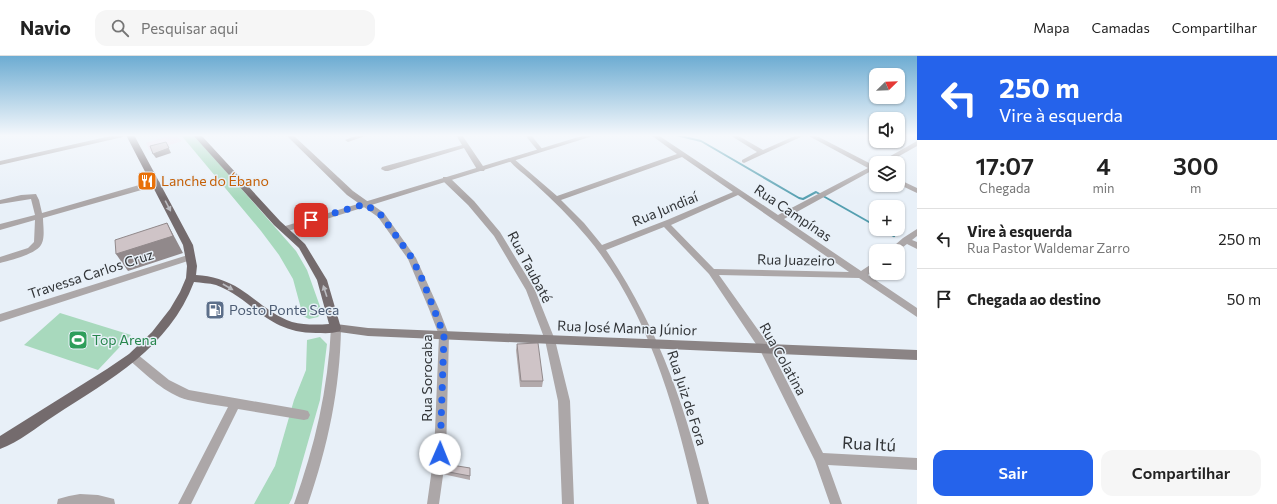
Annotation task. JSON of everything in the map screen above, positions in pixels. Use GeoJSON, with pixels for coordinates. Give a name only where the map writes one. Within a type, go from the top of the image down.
{"type":"FeatureCollection","features":[{"type":"Feature","properties":{"kind":"main road"},"geometry":{"type":"LineString","coordinates":[[0,442],[111,374],[133,357],[156,335],[174,312],[185,293],[191,278],[191,257],[178,223],[141,156]]}},
{"type":"Feature","properties":{"kind":"main road"},"geometry":{"type":"LineString","coordinates":[[191,278],[209,279],[228,286],[273,318],[287,324],[299,328],[336,328],[322,280],[302,246],[217,156]]}},
{"type":"Feature","properties":{"kind":"main road","name":"Rua José Manna Júnior"},"geometry":{"type":"LineString","coordinates":[[336,328],[550,340],[764,347],[917,355]]}},
{"type":"Feature","properties":{"kind":"street"},"geometry":{"type":"LineString","coordinates":[[0,162],[28,156]]}},
{"type":"Feature","properties":{"kind":"street","name":"Rua Sorocaba"},"geometry":{"type":"LineString","coordinates":[[311,156],[350,193],[381,215],[412,258],[423,281],[444,335],[440,454],[433,504]]}},
{"type":"Feature","properties":{"kind":"street"},"geometry":{"type":"LineString","coordinates":[[385,170],[432,156]]}},
{"type":"Feature","properties":{"kind":"street"},"geometry":{"type":"LineString","coordinates":[[472,156],[481,169]]}},
{"type":"Feature","properties":{"kind":"street"},"geometry":{"type":"LineString","coordinates":[[285,229],[523,156]]}},
{"type":"Feature","properties":{"kind":"street"},"geometry":{"type":"LineString","coordinates":[[557,199],[677,156]]}},
{"type":"Feature","properties":{"kind":"street","name":"Rua Campínas"},"geometry":{"type":"LineString","coordinates":[[685,156],[917,313]]}},
{"type":"Feature","properties":{"kind":"street"},"geometry":{"type":"LineString","coordinates":[[744,161],[756,156]]}},
{"type":"Feature","properties":{"kind":"street"},"geometry":{"type":"LineString","coordinates":[[851,156],[869,165]]}},
{"type":"Feature","properties":{"kind":"street","name":"Rua Juiz de Fora"},"geometry":{"type":"LineString","coordinates":[[511,160],[557,199],[600,249],[628,290],[655,344],[673,391],[689,445],[703,504]]}},
{"type":"Feature","properties":{"kind":"street"},"geometry":{"type":"LineString","coordinates":[[778,219],[869,171]]}},
{"type":"Feature","properties":{"kind":"street","name":"Rua Taubaté"},"geometry":{"type":"LineString","coordinates":[[446,180],[471,203],[497,234],[530,290],[550,340],[564,401],[568,504]]}},
{"type":"Feature","properties":{"kind":"street"},"geometry":{"type":"LineString","coordinates":[[0,227],[156,184]]}},
{"type":"Feature","properties":{"kind":"street"},"geometry":{"type":"LineString","coordinates":[[905,185],[917,191]]}},
{"type":"Feature","properties":{"kind":"street","name":"Rua Jundiaí"},"geometry":{"type":"LineString","coordinates":[[600,249],[666,224],[739,192]]}},
{"type":"Feature","properties":{"kind":"street"},"geometry":{"type":"LineString","coordinates":[[0,202],[28,195],[33,196],[38,216],[39,236],[38,243],[35,247],[24,253],[0,260]]}},
{"type":"Feature","properties":{"kind":"street","name":"Rua Colatina"},"geometry":{"type":"LineString","coordinates":[[666,224],[712,272],[764,347],[820,459],[836,504]]}},
{"type":"Feature","properties":{"kind":"street"},"geometry":{"type":"LineString","coordinates":[[901,244],[917,232]]}},
{"type":"Feature","properties":{"kind":"street"},"geometry":{"type":"LineString","coordinates":[[906,240],[917,246]]}},
{"type":"Feature","properties":{"kind":"street","name":"Travessa Carlos Cruz"},"geometry":{"type":"LineString","coordinates":[[0,318],[191,257]]}},
{"type":"Feature","properties":{"kind":"street"},"geometry":{"type":"LineString","coordinates":[[862,275],[869,270]]}},
{"type":"Feature","properties":{"kind":"street","name":"Rua Juazeiro"},"geometry":{"type":"LineString","coordinates":[[712,272],[862,275]]}},
{"type":"Feature","properties":{"kind":"street"},"geometry":{"type":"LineString","coordinates":[[304,503],[330,406],[336,328]]}},
{"type":"Feature","properties":{"kind":"street"},"geometry":{"type":"LineString","coordinates":[[133,357],[174,390],[188,395],[304,415]]}},
{"type":"Feature","properties":{"kind":"street"},"geometry":{"type":"LineString","coordinates":[[184,504],[235,404]]}},
{"type":"Feature","properties":{"kind":"street","name":"Rua Itú"},"geometry":{"type":"LineString","coordinates":[[820,459],[917,464]]}},
{"type":"Feature","properties":{"kind":"street"},"geometry":{"type":"LineString","coordinates":[[63,504],[79,500],[90,500],[109,504]]}},
{"type":"Feature","properties":{"kind":"green space"},"geometry":{"type":"Polygon","coordinates":[[[198,156],[212,156],[296,251],[307,270],[322,312],[318,317],[309,319],[303,316],[293,279],[279,255],[198,156]]]}},
{"type":"Feature","properties":{"kind":"green space","name":"Top Arena"},"geometry":{"type":"Polygon","coordinates":[[[60,313],[131,335],[98,370],[24,345],[60,313]]]}},
{"type":"Feature","properties":{"kind":"green space"},"geometry":{"type":"Polygon","coordinates":[[[320,337],[327,344],[320,400],[292,498],[289,504],[254,504],[275,466],[294,400],[306,370],[307,340],[320,337]]]}},
{"type":"Feature","properties":{"kind":"building"},"geometry":{"type":"Polygon","coordinates":[[[167,223],[173,236],[116,254],[115,240],[167,223]]]}},
{"type":"Feature","properties":{"kind":"building"},"geometry":{"type":"Polygon","coordinates":[[[538,343],[543,381],[521,381],[517,344],[538,343]]]}},
{"type":"Feature","properties":{"kind":"building"},"geometry":{"type":"Polygon","coordinates":[[[439,463],[470,468],[470,476],[438,470],[439,463]]]}},
{"type":"Feature","properties":{"kind":"waterway"},"geometry":{"type":"LineString","coordinates":[[727,156],[799,198],[803,199],[816,192],[869,222]]}},
{"type":"Feature","properties":{"kind":"place","name":"Lanche do Ébano"},"geometry":{"type":"Point","coordinates":[147,181]}},
{"type":"Feature","properties":{"kind":"place","name":"Posto Ponte Seca"},"geometry":{"type":"Point","coordinates":[215,310]}},
{"type":"Feature","properties":{"kind":"place","name":"Top Arena"},"geometry":{"type":"Point","coordinates":[78,340]}},
{"type":"Feature","properties":{"kind":"route"},"geometry":{"type":"LineString","coordinates":[[311,220],[365,204],[381,215],[412,258],[423,281],[444,335],[440,454]]}}]}
